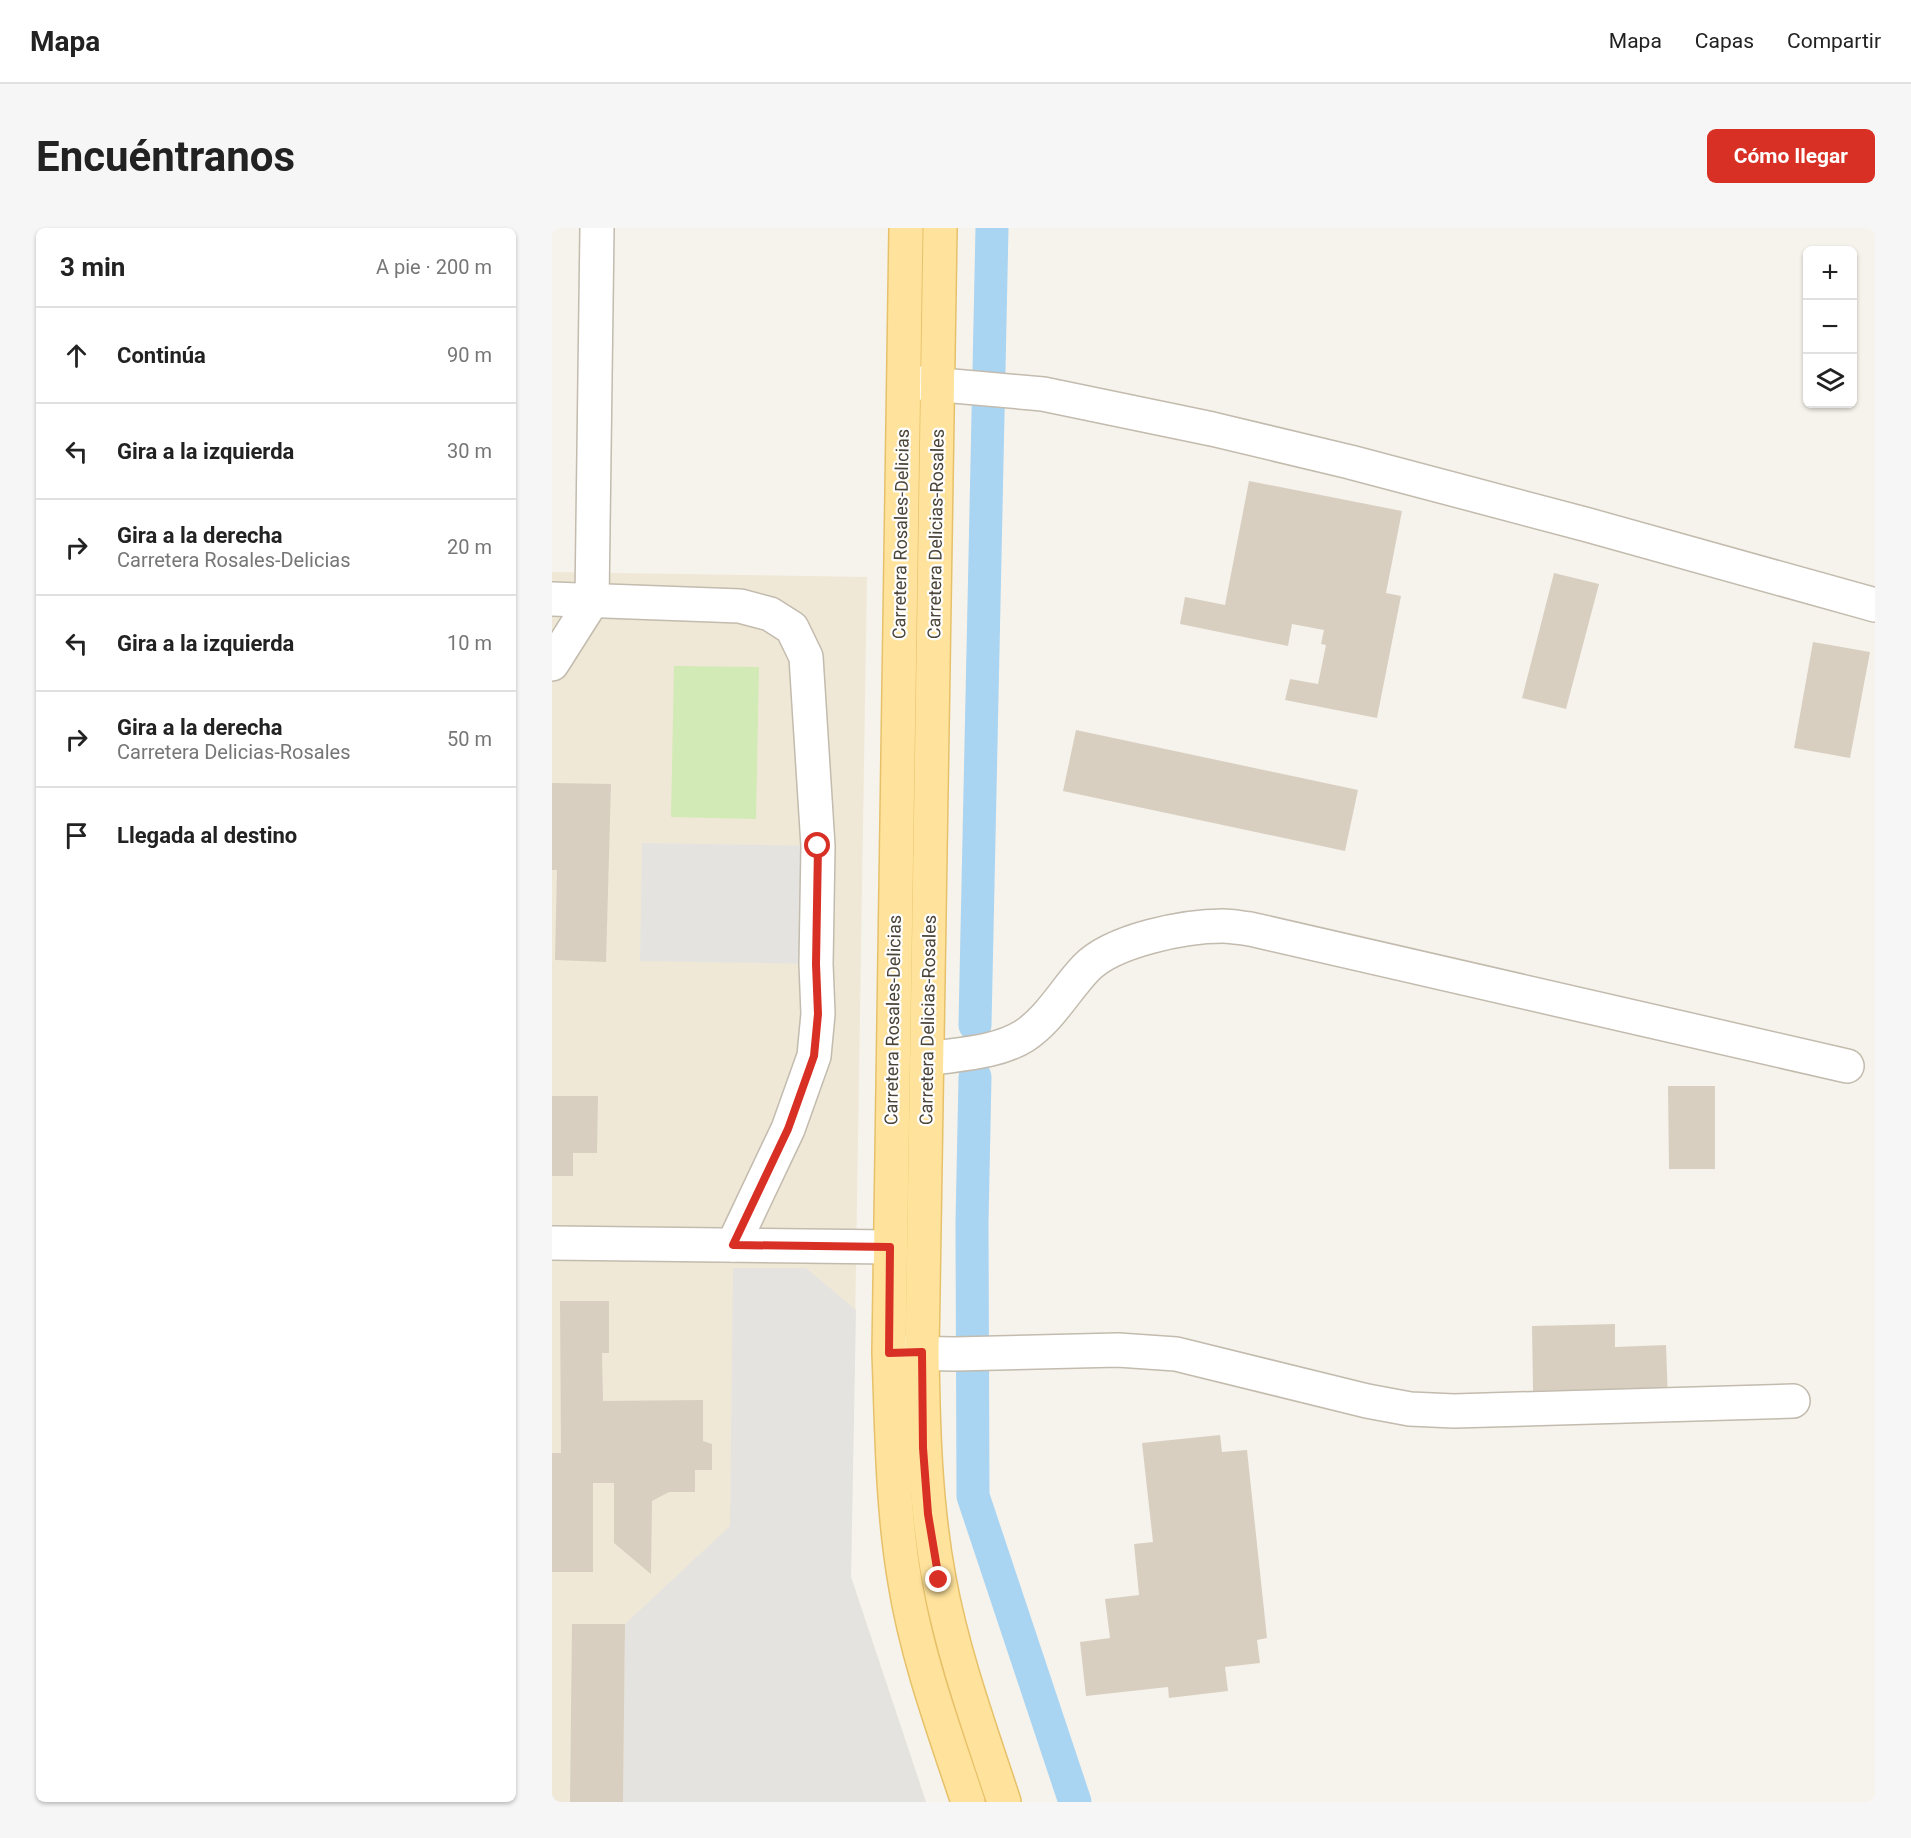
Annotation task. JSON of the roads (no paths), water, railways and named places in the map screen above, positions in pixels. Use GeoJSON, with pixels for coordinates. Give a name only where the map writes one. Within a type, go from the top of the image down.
{"type":"FeatureCollection","features":[{"type":"Feature","properties":{"kind":"main road","name":"Carretera Rosales-Delicias"},"geometry":{"type":"LineString","coordinates":[[906,228],[889,1353],[894,1506],[905,1583],[930,1688],[968,1802]]}},
{"type":"Feature","properties":{"kind":"main road","name":"Carretera Delicias-Rosales"},"geometry":{"type":"LineString","coordinates":[[940,228],[922,1352],[923,1448],[928,1514],[939,1580],[960,1666],[1004,1802]]}},
{"type":"Feature","properties":{"kind":"street"},"geometry":{"type":"LineString","coordinates":[[552,664],[592,601],[597,228]]}},
{"type":"Feature","properties":{"kind":"street"},"geometry":{"type":"LineString","coordinates":[[904,382],[1043,394],[1212,429],[1350,462],[1588,525],[1875,605]]}},
{"type":"Feature","properties":{"kind":"street"},"geometry":{"type":"LineString","coordinates":[[552,599],[740,606],[771,614],[792,628],[806,657],[818,846],[816,964],[818,1014],[814,1056],[788,1129],[733,1245]]}},
{"type":"Feature","properties":{"kind":"street"},"geometry":{"type":"LineString","coordinates":[[927,1059],[1002,1046],[1024,1036],[1042,1021],[1087,967],[1105,953],[1125,944],[1185,930],[1223,926],[1250,929],[1847,1066]]}},
{"type":"Feature","properties":{"kind":"street"},"geometry":{"type":"LineString","coordinates":[[552,1243],[890,1247]]}},
{"type":"Feature","properties":{"kind":"street"},"geometry":{"type":"LineString","coordinates":[[889,1353],[955,1354],[1118,1350],[1176,1354],[1367,1401],[1410,1409],[1454,1411],[1793,1401]]}},
{"type":"Feature","properties":{"kind":"waterway"},"geometry":{"type":"LineString","coordinates":[[975,1025],[992,228]]}},
{"type":"Feature","properties":{"kind":"waterway"},"geometry":{"type":"LineString","coordinates":[[975,1077],[972,1222],[973,1496],[1075,1802]]}}]}
